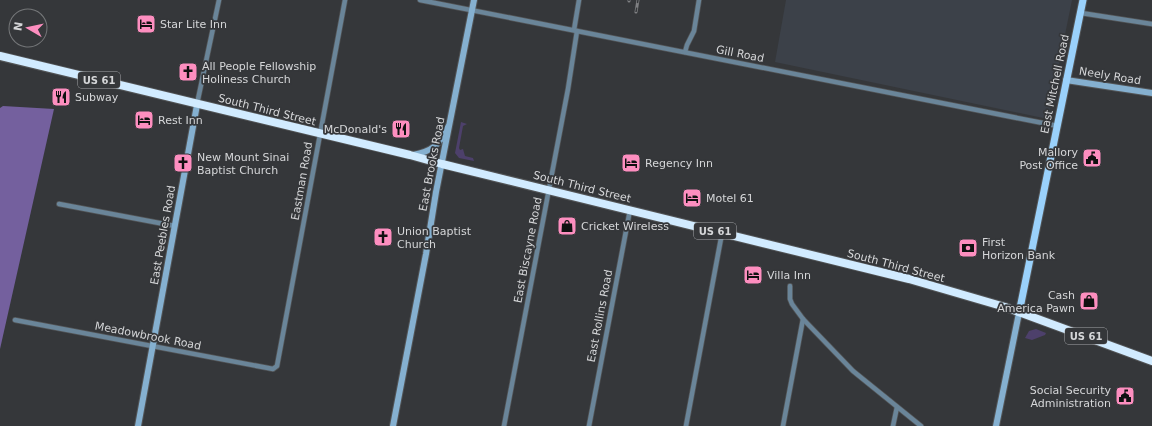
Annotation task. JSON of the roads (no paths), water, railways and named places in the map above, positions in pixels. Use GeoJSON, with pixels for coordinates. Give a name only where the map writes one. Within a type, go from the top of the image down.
{"type":"FeatureCollection","features":[{"type":"Feature","properties":{"kind":"highway","name":"South Third Street"},"geometry":{"type":"LineString","coordinates":[[0,56],[909,279],[1005,307],[1152,361]]}},
{"type":"Feature","properties":{"kind":"main road","name":"East Brooks Road"},"geometry":{"type":"LineString","coordinates":[[394,426],[474,0]]}},
{"type":"Feature","properties":{"kind":"main road","name":"East Mitchell Road"},"geometry":{"type":"LineString","coordinates":[[1019,313],[1083,0]]}},
{"type":"Feature","properties":{"kind":"main road","name":"Neely Road"},"geometry":{"type":"LineString","coordinates":[[1066,80],[1152,92]]}},
{"type":"Feature","properties":{"kind":"main road","name":"East Peebles Road"},"geometry":{"type":"LineString","coordinates":[[138,426],[197,105]]}},
{"type":"Feature","properties":{"kind":"main road"},"geometry":{"type":"LineString","coordinates":[[410,156],[432,149],[438,144],[451,121]]}},
{"type":"Feature","properties":{"kind":"main road"},"geometry":{"type":"LineString","coordinates":[[996,426],[1019,313]]}},
{"type":"Feature","properties":{"kind":"street","name":"East Peebles Road"},"geometry":{"type":"LineString","coordinates":[[197,105],[219,0]]}},
{"type":"Feature","properties":{"kind":"street","name":"Eastman Road"},"geometry":{"type":"LineString","coordinates":[[277,366],[345,0]]}},
{"type":"Feature","properties":{"kind":"street","name":"Gill Road"},"geometry":{"type":"LineString","coordinates":[[420,0],[1058,126]]}},
{"type":"Feature","properties":{"kind":"street","name":"East Biscayne Road"},"geometry":{"type":"LineString","coordinates":[[504,426],[548,190],[576,30],[579,0]]}},
{"type":"Feature","properties":{"kind":"street"},"geometry":{"type":"LineString","coordinates":[[685,52],[694,31],[699,0]]}},
{"type":"Feature","properties":{"kind":"street"},"geometry":{"type":"LineString","coordinates":[[1081,13],[1152,24]]}},
{"type":"Feature","properties":{"kind":"street"},"geometry":{"type":"LineString","coordinates":[[59,204],[175,226]]}},
{"type":"Feature","properties":{"kind":"street","name":"East Rollins Road"},"geometry":{"type":"LineString","coordinates":[[588,426],[630,210]]}},
{"type":"Feature","properties":{"kind":"street"},"geometry":{"type":"LineString","coordinates":[[686,426],[722,233]]}},
{"type":"Feature","properties":{"kind":"street"},"geometry":{"type":"LineString","coordinates":[[790,286],[790,299],[803,320],[854,370],[921,426]]}},
{"type":"Feature","properties":{"kind":"street","name":"Meadowbrook Road"},"geometry":{"type":"LineString","coordinates":[[15,320],[273,369],[277,366]]}},
{"type":"Feature","properties":{"kind":"street"},"geometry":{"type":"LineString","coordinates":[[783,426],[803,320]]}},
{"type":"Feature","properties":{"kind":"street"},"geometry":{"type":"LineString","coordinates":[[893,426],[897,407]]}},
{"type":"Feature","properties":{"kind":"railway"},"geometry":{"type":"LineString","coordinates":[[636,12],[638,0]]}},
{"type":"Feature","properties":{"kind":"place","name":"Star Lite Inn"},"geometry":{"type":"Point","coordinates":[146,24]}},
{"type":"Feature","properties":{"kind":"place","name":"All People Fellowship Holiness Church"},"geometry":{"type":"Point","coordinates":[188,72]}},
{"type":"Feature","properties":{"kind":"place","name":"Subway"},"geometry":{"type":"Point","coordinates":[61,97]}},
{"type":"Feature","properties":{"kind":"place","name":"Rest Inn"},"geometry":{"type":"Point","coordinates":[144,120]}},
{"type":"Feature","properties":{"kind":"place","name":"McDonald's"},"geometry":{"type":"Point","coordinates":[401,129]}},
{"type":"Feature","properties":{"kind":"place","name":"Mallory Post Office"},"geometry":{"type":"Point","coordinates":[1092,158]}},
{"type":"Feature","properties":{"kind":"place","name":"New Mount Sinai Baptist Church"},"geometry":{"type":"Point","coordinates":[183,163]}},
{"type":"Feature","properties":{"kind":"place","name":"Regency Inn"},"geometry":{"type":"Point","coordinates":[631,163]}},
{"type":"Feature","properties":{"kind":"place","name":"Motel 61"},"geometry":{"type":"Point","coordinates":[692,198]}},
{"type":"Feature","properties":{"kind":"place","name":"Cricket Wireless"},"geometry":{"type":"Point","coordinates":[567,226]}},
{"type":"Feature","properties":{"kind":"place","name":"Union Baptist Church"},"geometry":{"type":"Point","coordinates":[383,237]}},
{"type":"Feature","properties":{"kind":"place","name":"First Horizon Bank"},"geometry":{"type":"Point","coordinates":[968,248]}},
{"type":"Feature","properties":{"kind":"place","name":"Villa Inn"},"geometry":{"type":"Point","coordinates":[753,275]}},
{"type":"Feature","properties":{"kind":"place","name":"Cash America Pawn"},"geometry":{"type":"Point","coordinates":[1089,301]}},
{"type":"Feature","properties":{"kind":"place","name":"Social Security Administration"},"geometry":{"type":"Point","coordinates":[1125,396]}}]}
